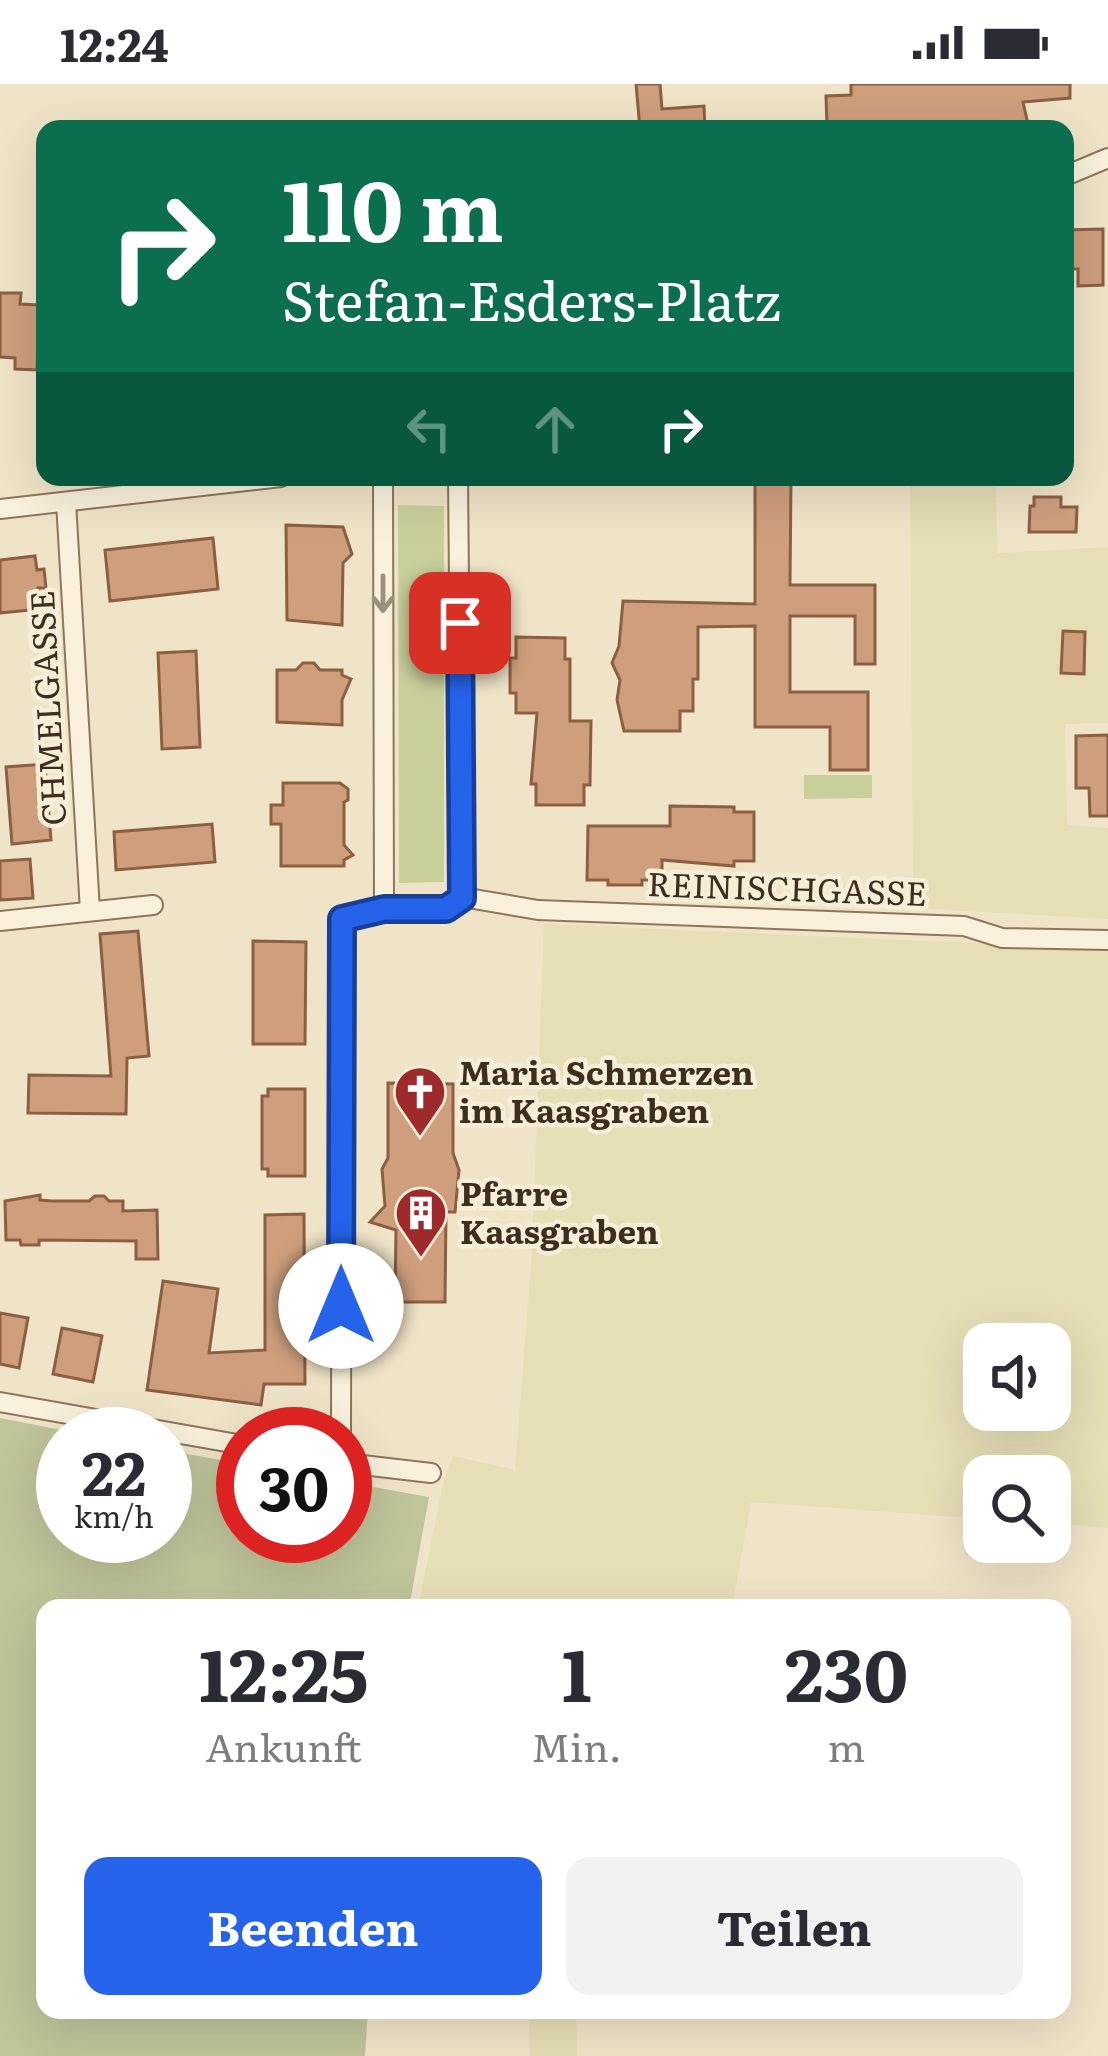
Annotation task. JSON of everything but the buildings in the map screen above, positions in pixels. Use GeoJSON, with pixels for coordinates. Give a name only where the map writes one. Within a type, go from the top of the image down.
{"type":"FeatureCollection","features":[{"type":"Feature","properties":{"kind":"street"},"geometry":{"type":"LineString","coordinates":[[1074,172],[1108,158]]}},
{"type":"Feature","properties":{"kind":"street"},"geometry":{"type":"LineString","coordinates":[[0,509],[204,486]]}},
{"type":"Feature","properties":{"kind":"street"},"geometry":{"type":"LineString","coordinates":[[340,1407],[342,919],[384,909],[383,486]]}},
{"type":"Feature","properties":{"kind":"street"},"geometry":{"type":"LineString","coordinates":[[458,486],[462,898]]}},
{"type":"Feature","properties":{"kind":"street","name":"CHMELGASSE"},"geometry":{"type":"LineString","coordinates":[[66,502],[90,911]]}},
{"type":"Feature","properties":{"kind":"street","name":"REINISCHGASSE"},"geometry":{"type":"LineString","coordinates":[[384,909],[446,909],[462,898],[538,910],[964,926],[1002,938],[1108,940]]}},
{"type":"Feature","properties":{"kind":"street"},"geometry":{"type":"LineString","coordinates":[[0,921],[153,904]]}},
{"type":"Feature","properties":{"kind":"street"},"geometry":{"type":"LineString","coordinates":[[0,1402],[216,1440]]}},
{"type":"Feature","properties":{"kind":"street"},"geometry":{"type":"LineString","coordinates":[[372,1466],[431,1473]]}},
{"type":"Feature","properties":{"kind":"shaded area"},"geometry":{"type":"Polygon","coordinates":[[[910,486],[995,486],[998,553],[1108,547],[1108,723],[1065,724],[1067,825],[1108,828],[1108,919],[913,908],[910,486]]]}},
{"type":"Feature","properties":{"kind":"shaded area"},"geometry":{"type":"Polygon","coordinates":[[[544,924],[1108,949],[1108,1528],[1071,1525],[1071,1455],[963,1455],[963,1517],[751,1502],[734,1599],[420,1599],[453,1456],[515,1470],[532,1251],[544,924]]]}},
{"type":"Feature","properties":{"kind":"shaded area"},"geometry":{"type":"Polygon","coordinates":[[[529,2019],[576,2019],[577,2056],[530,2056],[529,2019]]]}},
{"type":"Feature","properties":{"kind":"green space"},"geometry":{"type":"Polygon","coordinates":[[[398,505],[444,506],[444,882],[399,883],[398,505]]]}},
{"type":"Feature","properties":{"kind":"green space"},"geometry":{"type":"Polygon","coordinates":[[[804,775],[872,775],[872,798],[804,799],[804,775]]]}},
{"type":"Feature","properties":{"kind":"green space"},"geometry":{"type":"Polygon","coordinates":[[[0,1418],[36,1425],[36,1563],[192,1563],[192,1455],[216,1459],[216,1563],[372,1563],[372,1487],[429,1497],[411,1599],[36,1599],[36,2019],[367,2019],[365,2056],[0,2056],[0,1418]]]}},
{"type":"Feature","properties":{"kind":"place","name":"Maria Schmerzen im Kaasgraben"},"geometry":{"type":"Point","coordinates":[420,1138]}},
{"type":"Feature","properties":{"kind":"place","name":"Pfarre Kaasgraben"},"geometry":{"type":"Point","coordinates":[421,1259]}},
{"type":"Feature","properties":{"kind":"route"},"geometry":{"type":"LineString","coordinates":[[341,1306],[342,919],[384,909],[446,909],[462,898],[460,623]]}}]}
